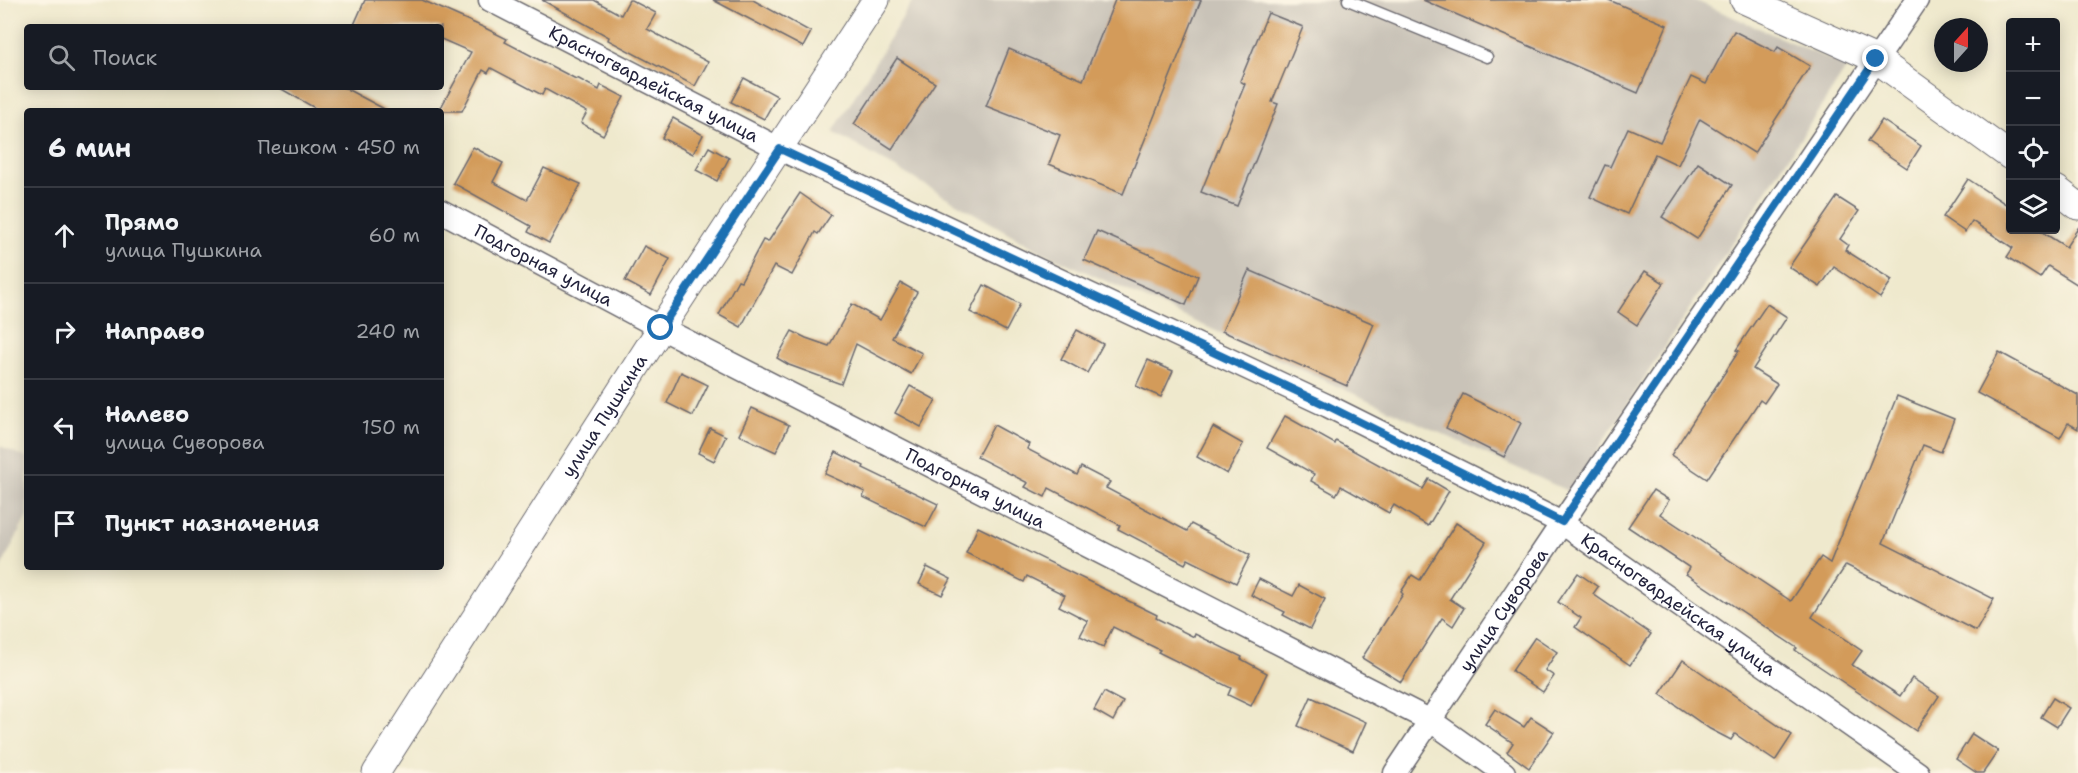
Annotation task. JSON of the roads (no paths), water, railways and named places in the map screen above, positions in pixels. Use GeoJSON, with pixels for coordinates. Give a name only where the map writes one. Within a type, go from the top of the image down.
{"type":"FeatureCollection","features":[{"type":"Feature","properties":{"kind":"street","name":"Красногвардейская улица"},"geometry":{"type":"LineString","coordinates":[[490,0],[780,149],[1328,406],[1562,522],[1918,773]]}},
{"type":"Feature","properties":{"kind":"street","name":"улица Пушкина"},"geometry":{"type":"LineString","coordinates":[[376,773],[661,328],[876,0]]}},
{"type":"Feature","properties":{"kind":"street"},"geometry":{"type":"LineString","coordinates":[[1744,0],[1876,59],[2006,153]]}},
{"type":"Feature","properties":{"kind":"street","name":"улица Суворова"},"geometry":{"type":"LineString","coordinates":[[1395,773],[1562,522],[1917,0]]}},
{"type":"Feature","properties":{"kind":"street"},"geometry":{"type":"LineString","coordinates":[[2060,193],[2078,206]]}},
{"type":"Feature","properties":{"kind":"street","name":"Подгорная улица"},"geometry":{"type":"LineString","coordinates":[[444,213],[661,328],[1431,721],[1504,773]]}},
{"type":"Feature","properties":{"kind":"lane"},"geometry":{"type":"LineString","coordinates":[[1348,0],[1487,57]]}}]}
